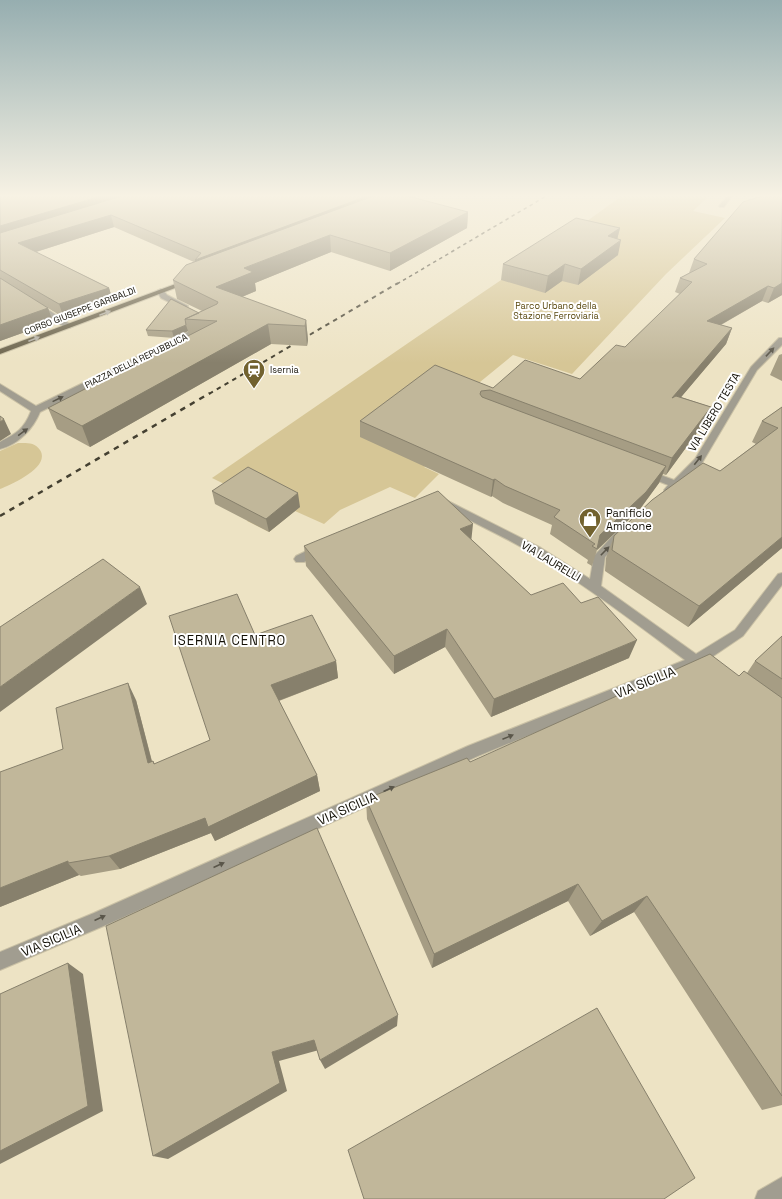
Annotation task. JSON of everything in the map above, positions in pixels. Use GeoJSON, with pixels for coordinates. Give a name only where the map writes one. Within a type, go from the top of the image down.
{"type":"FeatureCollection","features":[{"type":"Feature","properties":{"kind":"main road","name":"CORSO GIUSEPPE GARIBALDI"},"geometry":{"type":"LineString","coordinates":[[0,352],[198,277]]}},
{"type":"Feature","properties":{"kind":"street"},"geometry":{"type":"LineString","coordinates":[[161,291],[164,296],[190,309]]}},
{"type":"Feature","properties":{"kind":"street"},"geometry":{"type":"LineString","coordinates":[[31,303],[69,326]]}},
{"type":"Feature","properties":{"kind":"street","name":"PIAZZA DELLA REPUBBLICA"},"geometry":{"type":"LineString","coordinates":[[36,410],[210,325]]}},
{"type":"Feature","properties":{"kind":"street","name":"VIA LIBERO TESTA"},"geometry":{"type":"LineString","coordinates":[[660,499],[699,461],[754,369],[782,340]]}},
{"type":"Feature","properties":{"kind":"street"},"geometry":{"type":"LineString","coordinates":[[0,387],[36,410],[31,424],[26,431],[0,446]]}},
{"type":"Feature","properties":{"kind":"street"},"geometry":{"type":"LineString","coordinates":[[639,470],[676,484]]}},
{"type":"Feature","properties":{"kind":"street","name":"VIA LAURELLI"},"geometry":{"type":"LineString","coordinates":[[434,495],[457,510],[536,551],[595,587],[714,674]]}},
{"type":"Feature","properties":{"kind":"street"},"geometry":{"type":"LineString","coordinates":[[595,587],[600,556],[627,528]]}},
{"type":"Feature","properties":{"kind":"street"},"geometry":{"type":"LineString","coordinates":[[300,559],[328,546]]}},
{"type":"Feature","properties":{"kind":"street","name":"VIA SICILIA"},"geometry":{"type":"LineString","coordinates":[[0,961],[100,919],[473,751],[696,661],[739,633],[782,577]]}},
{"type":"Feature","properties":{"kind":"street"},"geometry":{"type":"LineString","coordinates":[[766,1199],[782,1188]]}},
{"type":"Feature","properties":{"kind":"green space","name":"Parco Urbano della Stazione Ferroviaria"},"geometry":{"type":"Polygon","coordinates":[[[544,251],[690,251],[666,274],[572,374],[513,355],[398,449],[428,464],[424,467],[439,474],[415,498],[390,487],[340,510],[324,524],[295,511],[269,532],[247,521],[267,505],[212,478],[544,251]]]}},
{"type":"Feature","properties":{"kind":"green space"},"geometry":{"type":"Polygon","coordinates":[[[18,443],[30,444],[38,447],[42,456],[40,463],[29,474],[0,489],[0,451],[18,443]]]}},
{"type":"Feature","properties":{"kind":"building"},"geometry":{"type":"Polygon","coordinates":[[[0,251],[34,251],[109,288],[59,304],[0,270],[0,251]]]}},
{"type":"Feature","properties":{"kind":"building"},"geometry":{"type":"Polygon","coordinates":[[[196,251],[219,251],[195,260],[201,253],[196,251]]]}},
{"type":"Feature","properties":{"kind":"building"},"geometry":{"type":"Polygon","coordinates":[[[224,251],[288,251],[244,268],[253,272],[216,287],[306,320],[305,326],[268,324],[82,426],[48,408],[217,321],[185,319],[217,304],[218,302],[173,280],[186,265],[224,251]]]}},
{"type":"Feature","properties":{"kind":"building"},"geometry":{"type":"Polygon","coordinates":[[[383,251],[394,251],[390,253],[383,251]]]}},
{"type":"Feature","properties":{"kind":"building"},"geometry":{"type":"Polygon","coordinates":[[[524,251],[606,251],[581,269],[565,264],[548,276],[503,264],[524,251]]]}},
{"type":"Feature","properties":{"kind":"building"},"geometry":{"type":"Polygon","coordinates":[[[701,251],[782,251],[782,283],[774,288],[768,286],[707,321],[732,328],[672,398],[676,396],[711,407],[672,458],[490,390],[481,391],[480,394],[482,397],[666,466],[646,492],[600,535],[597,549],[592,546],[595,544],[554,517],[560,510],[505,486],[495,479],[493,480],[360,421],[435,365],[493,388],[525,360],[580,379],[616,345],[625,347],[692,282],[680,278],[707,264],[694,259],[701,251]]]}},
{"type":"Feature","properties":{"kind":"building"},"geometry":{"type":"Polygon","coordinates":[[[0,278],[48,308],[0,325],[0,278]]]}},
{"type":"Feature","properties":{"kind":"building"},"geometry":{"type":"Polygon","coordinates":[[[171,299],[199,313],[185,319],[186,325],[172,331],[146,330],[171,299]]]}},
{"type":"Feature","properties":{"kind":"building"},"geometry":{"type":"Polygon","coordinates":[[[782,407],[782,537],[699,606],[612,550],[614,536],[652,500],[703,463],[720,471],[778,428],[762,421],[782,407]]]}},
{"type":"Feature","properties":{"kind":"building"},"geometry":{"type":"Polygon","coordinates":[[[0,416],[4,419],[0,422],[0,416]]]}},
{"type":"Feature","properties":{"kind":"building"},"geometry":{"type":"Polygon","coordinates":[[[248,467],[298,493],[266,519],[212,491],[248,467]]]}},
{"type":"Feature","properties":{"kind":"building"},"geometry":{"type":"Polygon","coordinates":[[[438,491],[473,524],[460,529],[531,595],[563,583],[581,603],[598,597],[637,640],[494,699],[447,629],[394,656],[304,546],[438,491]]]}},
{"type":"Feature","properties":{"kind":"building"},"geometry":{"type":"Polygon","coordinates":[[[103,559],[140,587],[0,687],[0,627],[103,559]]]}},
{"type":"Feature","properties":{"kind":"building"},"geometry":{"type":"Polygon","coordinates":[[[237,594],[255,635],[312,615],[336,661],[271,685],[317,775],[208,827],[205,818],[109,856],[68,863],[68,861],[0,888],[0,772],[63,749],[56,708],[128,683],[148,763],[153,761],[154,764],[210,740],[169,616],[237,594]]]}},
{"type":"Feature","properties":{"kind":"building"},"geometry":{"type":"Polygon","coordinates":[[[782,636],[782,679],[755,661],[782,636]]]}},
{"type":"Feature","properties":{"kind":"building"},"geometry":{"type":"Polygon","coordinates":[[[710,654],[739,676],[744,671],[782,698],[782,1096],[647,896],[602,921],[578,884],[434,954],[366,799],[467,758],[470,762],[710,654]]]}},
{"type":"Feature","properties":{"kind":"building"},"geometry":{"type":"Polygon","coordinates":[[[317,828],[398,1015],[320,1060],[314,1040],[272,1052],[280,1083],[153,1156],[106,926],[317,828]]]}},
{"type":"Feature","properties":{"kind":"building"},"geometry":{"type":"Polygon","coordinates":[[[68,963],[88,1106],[0,1151],[0,994],[68,963]]]}},
{"type":"Feature","properties":{"kind":"building"},"geometry":{"type":"Polygon","coordinates":[[[597,1008],[695,1178],[664,1199],[364,1199],[348,1150],[597,1008]]]}},
{"type":"Feature","properties":{"kind":"railway"},"geometry":{"type":"LineString","coordinates":[[397,284],[453,251]]}},
{"type":"Feature","properties":{"kind":"railway"},"geometry":{"type":"LineString","coordinates":[[209,394],[398,283]]}},
{"type":"Feature","properties":{"kind":"railway"},"geometry":{"type":"LineString","coordinates":[[0,516],[210,393]]}},
{"type":"Feature","properties":{"kind":"place","name":"Isernia"},"geometry":{"type":"Point","coordinates":[254,390]}},
{"type":"Feature","properties":{"kind":"place","name":"Panificio Amicone"},"geometry":{"type":"Point","coordinates":[590,538]}},
{"type":"Feature","properties":{"kind":"district","name":"ISERNIA CENTRO"},"geometry":{"type":"Point","coordinates":[230,640]}}]}
